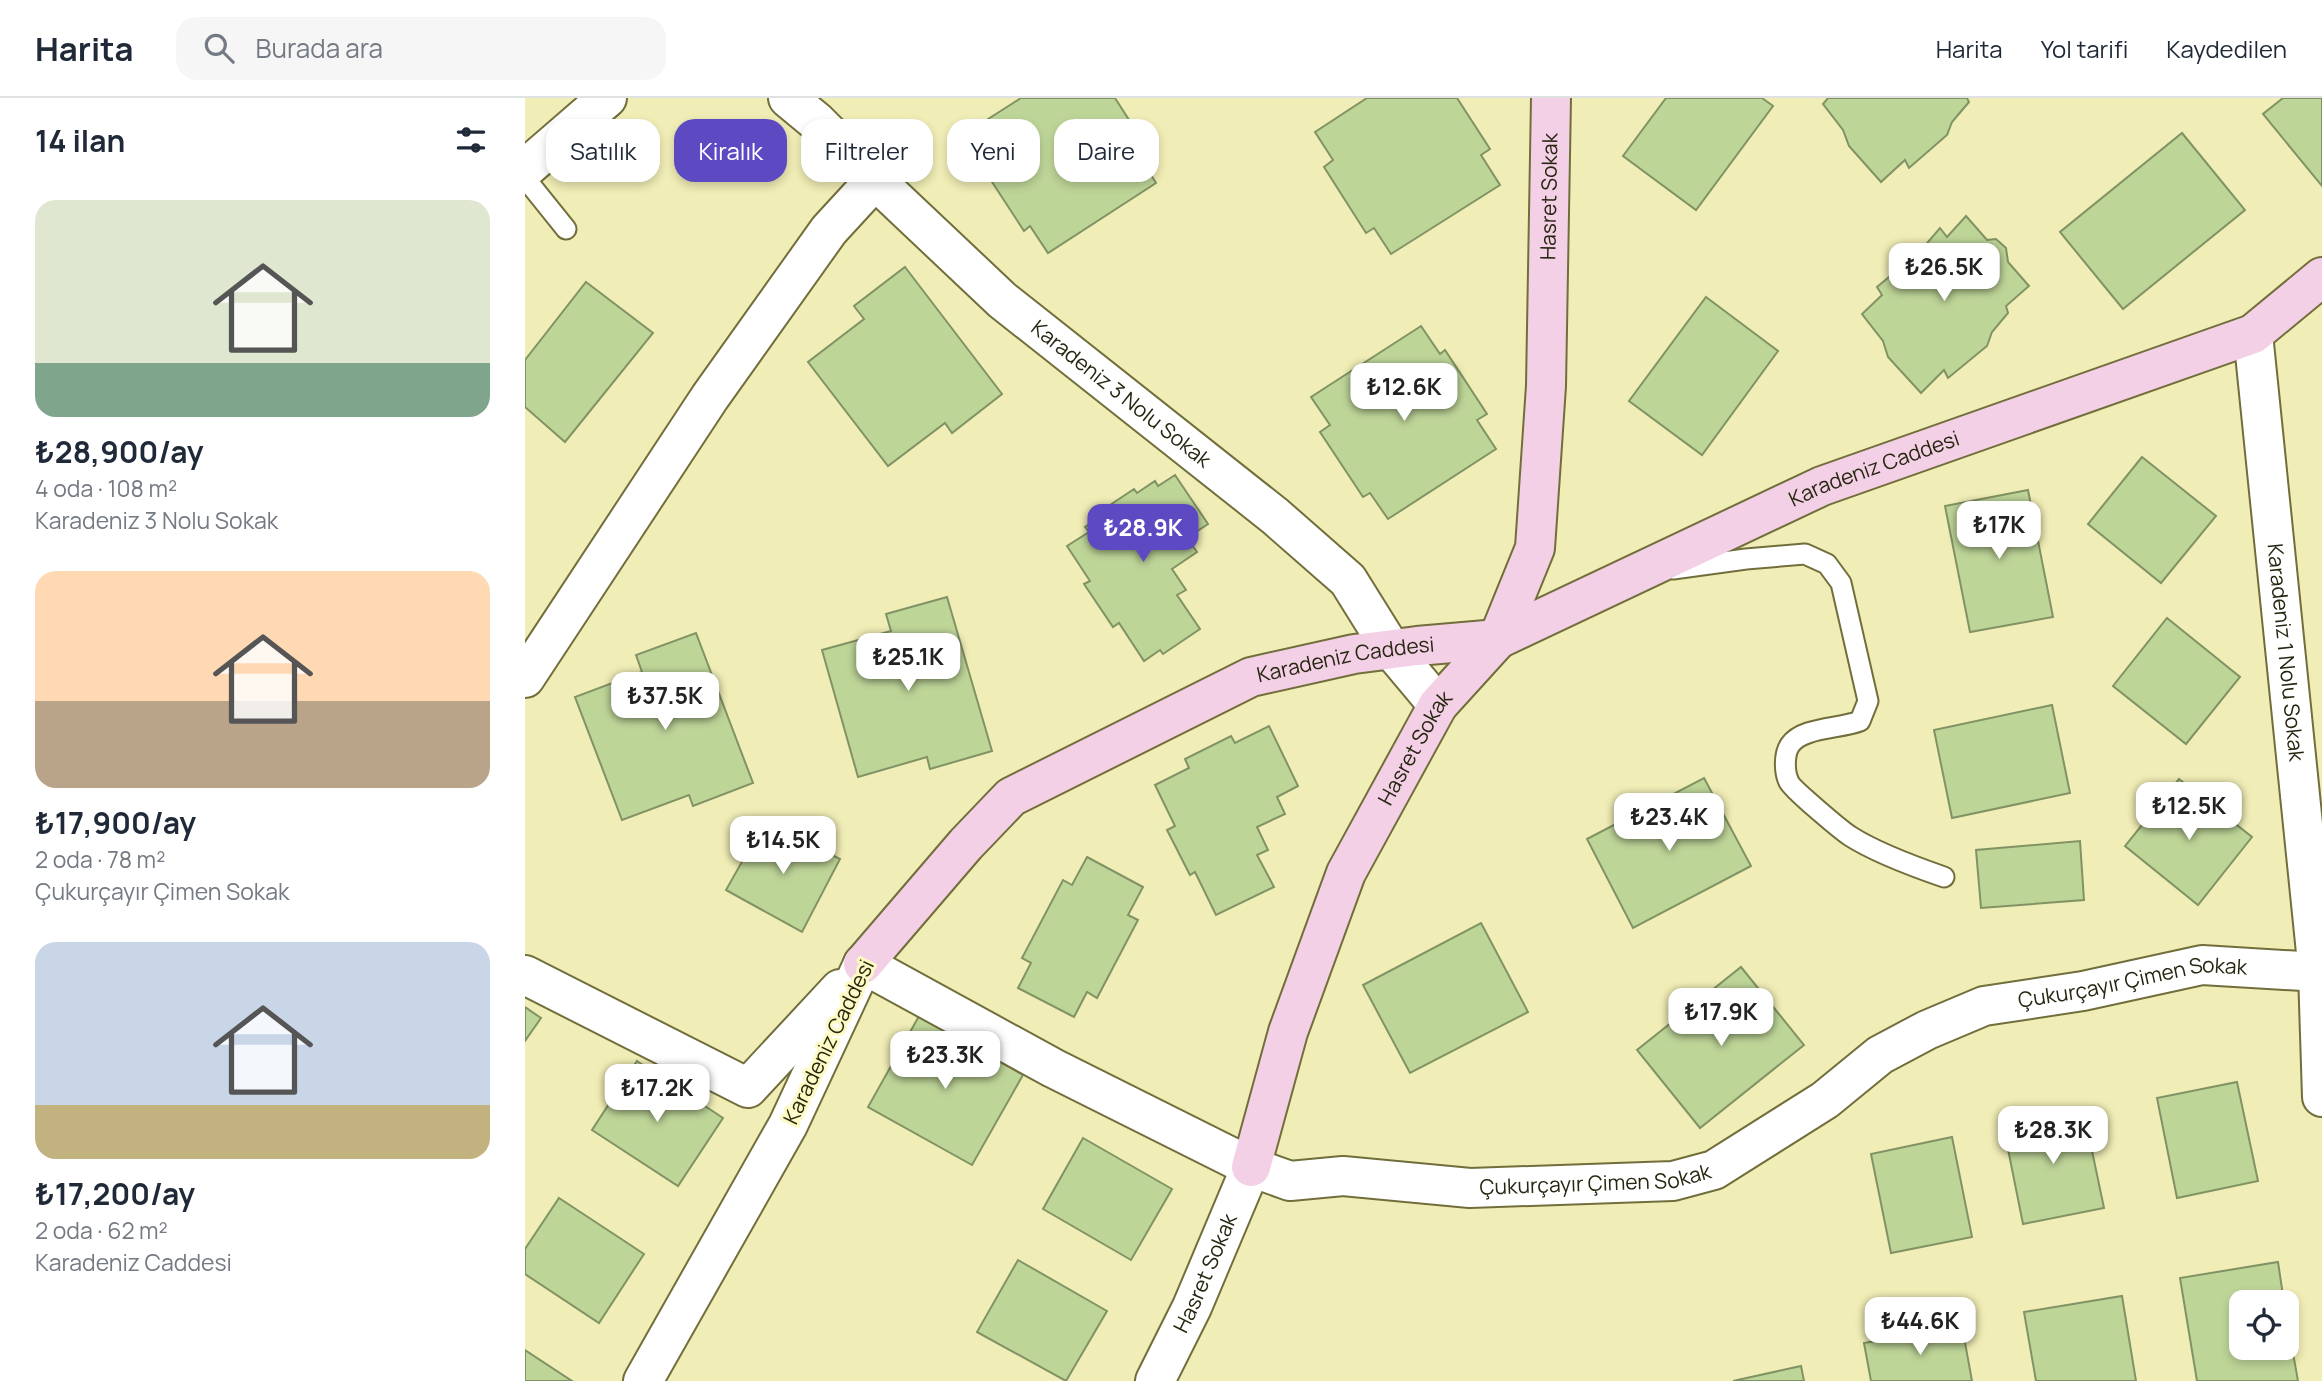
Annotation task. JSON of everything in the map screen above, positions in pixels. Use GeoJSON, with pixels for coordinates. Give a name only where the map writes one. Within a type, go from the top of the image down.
{"type":"FeatureCollection","features":[{"type":"Feature","properties":{"kind":"street"},"geometry":{"type":"LineString","coordinates":[[525,169],[607,98]]}},
{"type":"Feature","properties":{"kind":"street","name":"Karadeniz 3 Nolu Sokak"},"geometry":{"type":"LineString","coordinates":[[788,98],[813,119]]}},
{"type":"Feature","properties":{"kind":"street","name":"Hasret Sokak"},"geometry":{"type":"LineString","coordinates":[[1155,1381],[1192,1307],[1251,1167],[1288,1032],[1346,873],[1438,705],[1498,639],[1535,548],[1546,386],[1551,98]]}},
{"type":"Feature","properties":{"kind":"street"},"geometry":{"type":"LineString","coordinates":[[525,678],[710,397],[829,230],[873,182]]}},
{"type":"Feature","properties":{"kind":"street","name":"Karadeniz 3 Nolu Sokak"},"geometry":{"type":"LineString","coordinates":[[877,182],[1002,300],[1275,516],[1348,580],[1391,649],[1438,705]]}},
{"type":"Feature","properties":{"kind":"street","name":"Karadeniz Caddesi"},"geometry":{"type":"LineString","coordinates":[[643,1381],[788,1125],[863,964],[966,844],[1011,797],[1251,677],[1354,654],[1498,639],[1822,486],[2253,334],[2322,277]]}},
{"type":"Feature","properties":{"kind":"street","name":"Karadeniz 1 Nolu Sokak"},"geometry":{"type":"LineString","coordinates":[[2253,334],[2320,968],[2322,1097]]}},
{"type":"Feature","properties":{"kind":"street"},"geometry":{"type":"LineString","coordinates":[[525,975],[748,1088],[863,964]]}},
{"type":"Feature","properties":{"kind":"street","name":"Çukurçayır Çimen Sokak"},"geometry":{"type":"LineString","coordinates":[[863,964],[1053,1068],[1251,1167],[1290,1181],[1343,1176],[1470,1188],[1673,1181],[1714,1170],[1825,1100],[1880,1055],[1927,1030],[1984,1006],[2083,991],[2202,965],[2320,968]]}},
{"type":"Feature","properties":{"kind":"lane"},"geometry":{"type":"LineString","coordinates":[[525,178],[566,229]]}},
{"type":"Feature","properties":{"kind":"lane"},"geometry":{"type":"LineString","coordinates":[[1634,575],[1746,559],[1805,554],[1827,564],[1841,583],[1868,701],[1860,721],[1802,734],[1789,746],[1785,763],[1789,783],[1849,835],[1919,869],[1944,877]]}},
{"type":"Feature","properties":{"kind":"building"},"geometry":{"type":"Polygon","coordinates":[[[1021,98],[1115,98],[1128,119],[1054,119],[1054,182],[1156,183],[1048,253],[1030,226],[1024,231],[992,182],[1040,182],[1040,119],[988,119],[1021,98]]]}},
{"type":"Feature","properties":{"kind":"building"},"geometry":{"type":"Polygon","coordinates":[[[1367,98],[1457,98],[1490,149],[1481,155],[1500,185],[1391,254],[1374,228],[1366,233],[1324,167],[1333,160],[1315,132],[1367,98]]]}},
{"type":"Feature","properties":{"kind":"building"},"geometry":{"type":"Polygon","coordinates":[[[1666,98],[1762,98],[1773,106],[1696,210],[1623,156],[1666,98]]]}},
{"type":"Feature","properties":{"kind":"building"},"geometry":{"type":"Polygon","coordinates":[[[1828,98],[1967,98],[1969,102],[1952,122],[1947,135],[1909,168],[1905,160],[1881,182],[1849,146],[1843,130],[1823,104],[1828,98]]]}},
{"type":"Feature","properties":{"kind":"building"},"geometry":{"type":"Polygon","coordinates":[[[2283,98],[2322,98],[2322,186],[2263,114],[2283,98]]]}},
{"type":"Feature","properties":{"kind":"building"},"geometry":{"type":"Polygon","coordinates":[[[2182,133],[2245,210],[2123,309],[2060,232],[2182,133]]]}},
{"type":"Feature","properties":{"kind":"building"},"geometry":{"type":"Polygon","coordinates":[[[1966,216],[1987,240],[1996,239],[2006,248],[2008,262],[2029,286],[2006,306],[2008,313],[1992,332],[1987,346],[1948,378],[1944,370],[1921,393],[1888,357],[1883,341],[1862,314],[1882,295],[1877,287],[1901,267],[1907,253],[1922,249],[1940,228],[1947,237],[1966,216]]]}},
{"type":"Feature","properties":{"kind":"building"},"geometry":{"type":"Polygon","coordinates":[[[905,267],[1002,394],[952,433],[945,423],[888,466],[808,362],[864,319],[854,306],[905,267]]]}},
{"type":"Feature","properties":{"kind":"building"},"geometry":{"type":"Polygon","coordinates":[[[586,282],[653,333],[565,442],[525,407],[525,360],[586,282]]]}},
{"type":"Feature","properties":{"kind":"building"},"geometry":{"type":"Polygon","coordinates":[[[1706,297],[1778,351],[1702,455],[1629,401],[1706,297]]]}},
{"type":"Feature","properties":{"kind":"building"},"geometry":{"type":"Polygon","coordinates":[[[1421,326],[1440,354],[1445,350],[1487,414],[1477,420],[1496,449],[1388,519],[1370,493],[1363,497],[1320,432],[1330,425],[1311,397],[1421,326]]]}},
{"type":"Feature","properties":{"kind":"building"},"geometry":{"type":"Polygon","coordinates":[[[2142,457],[2216,516],[2161,583],[2088,524],[2142,457]]]}},
{"type":"Feature","properties":{"kind":"building"},"geometry":{"type":"Polygon","coordinates":[[[1175,475],[1208,524],[1187,538],[1197,552],[1172,569],[1186,590],[1177,595],[1200,629],[1163,654],[1160,650],[1144,661],[1119,623],[1113,627],[1084,584],[1090,581],[1067,546],[1089,532],[1085,527],[1100,517],[1098,513],[1134,489],[1137,493],[1155,481],[1158,486],[1175,475]]]}},
{"type":"Feature","properties":{"kind":"building"},"geometry":{"type":"Polygon","coordinates":[[[2028,490],[2053,617],[1970,632],[1945,506],[2028,490]]]}},
{"type":"Feature","properties":{"kind":"building"},"geometry":{"type":"Polygon","coordinates":[[[947,597],[992,751],[930,769],[927,757],[858,777],[822,650],[891,631],[886,614],[947,597]]]}},
{"type":"Feature","properties":{"kind":"building"},"geometry":{"type":"Polygon","coordinates":[[[2167,618],[2240,677],[2186,744],[2113,686],[2167,618]]]}},
{"type":"Feature","properties":{"kind":"building"},"geometry":{"type":"Polygon","coordinates":[[[696,633],[753,783],[693,806],[689,795],[622,820],[575,697],[642,672],[636,655],[696,633]]]}},
{"type":"Feature","properties":{"kind":"building"},"geometry":{"type":"Polygon","coordinates":[[[2052,705],[2070,793],[1952,818],[1934,730],[2052,705]]]}},
{"type":"Feature","properties":{"kind":"building"},"geometry":{"type":"Polygon","coordinates":[[[1269,726],[1298,786],[1277,797],[1285,814],[1257,827],[1268,850],[1257,855],[1274,887],[1216,915],[1195,872],[1190,875],[1167,830],[1175,826],[1155,785],[1189,768],[1185,759],[1231,736],[1235,743],[1269,726]]]}},
{"type":"Feature","properties":{"kind":"building"},"geometry":{"type":"Polygon","coordinates":[[[1704,778],[1751,866],[1633,928],[1587,839],[1704,778]]]}},
{"type":"Feature","properties":{"kind":"building"},"geometry":{"type":"Polygon","coordinates":[[[2179,779],[2252,837],[2198,905],[2125,846],[2179,779]]]}},
{"type":"Feature","properties":{"kind":"building"},"geometry":{"type":"Polygon","coordinates":[[[765,821],[840,859],[802,932],[726,890],[765,821]]]}},
{"type":"Feature","properties":{"kind":"building"},"geometry":{"type":"Polygon","coordinates":[[[2080,841],[2084,900],[1981,908],[1976,850],[2080,841]]]}},
{"type":"Feature","properties":{"kind":"building"},"geometry":{"type":"Polygon","coordinates":[[[1087,857],[1143,887],[1128,915],[1138,920],[1097,998],[1087,992],[1074,1017],[1018,988],[1031,963],[1022,958],[1063,880],[1072,885],[1087,857]]]}},
{"type":"Feature","properties":{"kind":"building"},"geometry":{"type":"Polygon","coordinates":[[[1481,923],[1528,1012],[1410,1073],[1363,985],[1481,923]]]}},
{"type":"Feature","properties":{"kind":"building"},"geometry":{"type":"Polygon","coordinates":[[[1741,967],[1804,1045],[1700,1128],[1637,1050],[1741,967]]]}},
{"type":"Feature","properties":{"kind":"building"},"geometry":{"type":"Polygon","coordinates":[[[525,1007],[541,1018],[525,1041],[525,1007]]]}},
{"type":"Feature","properties":{"kind":"building"},"geometry":{"type":"Polygon","coordinates":[[[919,1016],[1023,1075],[972,1165],[868,1107],[919,1016]]]}},
{"type":"Feature","properties":{"kind":"building"},"geometry":{"type":"Polygon","coordinates":[[[637,1061],[723,1118],[678,1186],[592,1130],[637,1061]]]}},
{"type":"Feature","properties":{"kind":"building"},"geometry":{"type":"Polygon","coordinates":[[[2237,1082],[2258,1181],[2177,1198],[2157,1098],[2237,1082]]]}},
{"type":"Feature","properties":{"kind":"building"},"geometry":{"type":"Polygon","coordinates":[[[2083,1108],[2104,1208],[2023,1224],[2003,1124],[2083,1108]]]}},
{"type":"Feature","properties":{"kind":"building"},"geometry":{"type":"Polygon","coordinates":[[[1952,1137],[1972,1237],[1891,1253],[1871,1154],[1952,1137]]]}},
{"type":"Feature","properties":{"kind":"building"},"geometry":{"type":"Polygon","coordinates":[[[1083,1138],[1172,1189],[1131,1260],[1043,1209],[1083,1138]]]}},
{"type":"Feature","properties":{"kind":"building"},"geometry":{"type":"Polygon","coordinates":[[[559,1198],[644,1254],[599,1323],[525,1274],[525,1249],[559,1198]]]}},
{"type":"Feature","properties":{"kind":"building"},"geometry":{"type":"Polygon","coordinates":[[[1018,1260],[1107,1311],[1066,1381],[977,1332],[1018,1260]]]}},
{"type":"Feature","properties":{"kind":"building"},"geometry":{"type":"Polygon","coordinates":[[[2278,1262],[2282,1290],[2229,1290],[2229,1360],[2294,1360],[2298,1381],[2197,1381],[2180,1278],[2278,1262]]]}},
{"type":"Feature","properties":{"kind":"building"},"geometry":{"type":"Polygon","coordinates":[[[2122,1296],[2136,1381],[2036,1381],[2024,1312],[2122,1296]]]}},
{"type":"Feature","properties":{"kind":"building"},"geometry":{"type":"Polygon","coordinates":[[[1962,1326],[1972,1381],[1871,1381],[1864,1343],[1962,1326]]]}},
{"type":"Feature","properties":{"kind":"building"},"geometry":{"type":"Polygon","coordinates":[[[525,1350],[572,1381],[525,1381],[525,1350]]]}},
{"type":"Feature","properties":{"kind":"building"},"geometry":{"type":"Polygon","coordinates":[[[1801,1366],[1804,1381],[1733,1381],[1801,1366]]]}}]}
